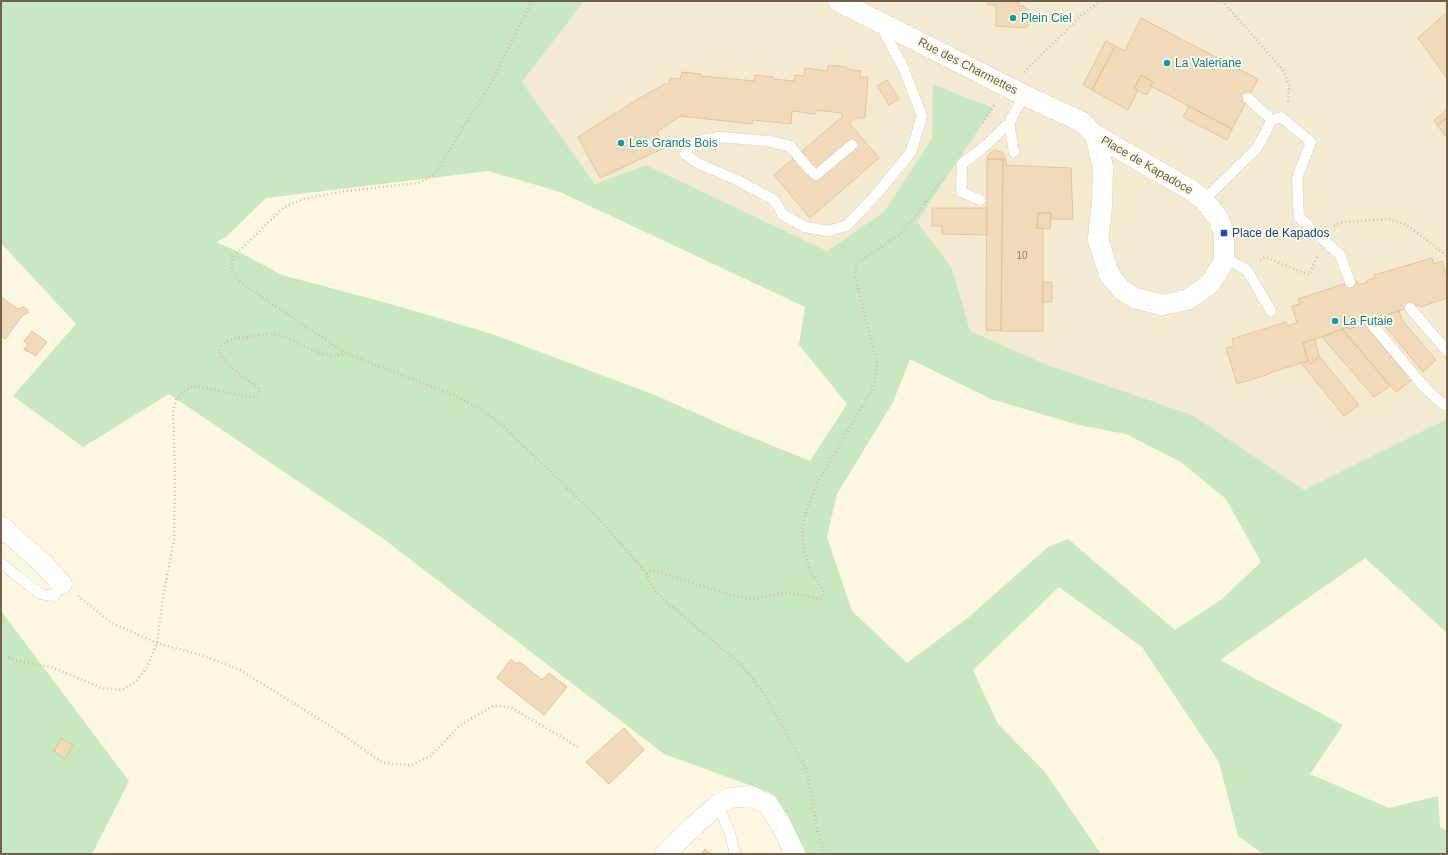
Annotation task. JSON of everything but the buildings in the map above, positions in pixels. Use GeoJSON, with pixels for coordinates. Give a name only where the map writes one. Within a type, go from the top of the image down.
{"type":"FeatureCollection","features":[{"type":"Feature","properties":{"kind":"street","name":"Rue des Charmettes"},"geometry":{"type":"LineString","coordinates":[[838,1],[1024,95],[1082,122],[1095,134]]}},
{"type":"Feature","properties":{"kind":"street","name":"Place de Kapadoce"},"geometry":{"type":"LineString","coordinates":[[1095,134],[1191,190],[1204,200],[1218,218],[1224,233],[1223,263],[1210,284],[1187,300],[1162,305],[1136,298],[1122,290],[1109,274],[1098,239],[1102,204],[1103,167],[1095,134]]}},
{"type":"Feature","properties":{"kind":"street"},"geometry":{"type":"LineString","coordinates":[[1,526],[62,584]]}},
{"type":"Feature","properties":{"kind":"street"},"geometry":{"type":"LineString","coordinates":[[665,854],[718,805],[729,798],[750,796],[768,804],[781,825],[795,854]]}},
{"type":"Feature","properties":{"kind":"lane"},"geometry":{"type":"LineString","coordinates":[[852,145],[816,174],[808,168],[790,146],[768,141],[719,137],[693,142],[685,154],[699,164],[737,180],[774,200],[783,215],[805,228],[828,231],[846,226],[875,196],[911,152],[922,116],[903,67],[887,38],[881,22]]}},
{"type":"Feature","properties":{"kind":"lane"},"geometry":{"type":"LineString","coordinates":[[980,200],[961,192],[962,164],[984,147],[1009,123],[1024,95]]}},
{"type":"Feature","properties":{"kind":"lane"},"geometry":{"type":"LineString","coordinates":[[1248,98],[1311,142],[1297,178],[1299,216],[1340,255],[1350,282]]}},
{"type":"Feature","properties":{"kind":"lane"},"geometry":{"type":"LineString","coordinates":[[1204,200],[1256,148],[1276,118]]}},
{"type":"Feature","properties":{"kind":"lane"},"geometry":{"type":"LineString","coordinates":[[1009,123],[1014,152]]}},
{"type":"Feature","properties":{"kind":"lane"},"geometry":{"type":"LineString","coordinates":[[1224,258],[1247,270],[1271,311]]}},
{"type":"Feature","properties":{"kind":"lane"},"geometry":{"type":"LineString","coordinates":[[1410,308],[1447,351]]}},
{"type":"Feature","properties":{"kind":"lane"},"geometry":{"type":"LineString","coordinates":[[1370,322],[1426,388],[1444,405],[1447,404]]}},
{"type":"Feature","properties":{"kind":"lane"},"geometry":{"type":"LineString","coordinates":[[1,563],[40,594],[54,596],[62,584]]}},
{"type":"Feature","properties":{"kind":"lane"},"geometry":{"type":"LineString","coordinates":[[718,805],[730,833],[735,854]]}},
{"type":"Feature","properties":{"kind":"path"},"geometry":{"type":"LineString","coordinates":[[532,1],[491,83],[435,173],[429,178],[418,183],[346,191],[304,199],[284,207],[235,255],[231,262],[231,269],[240,282],[345,353],[458,397],[485,413],[502,425],[600,520],[647,574],[649,581],[656,592],[736,660],[754,680],[766,697],[807,771],[817,829],[825,854]]}},
{"type":"Feature","properties":{"kind":"path"},"geometry":{"type":"LineString","coordinates":[[1022,74],[1084,12],[1101,1]]}},
{"type":"Feature","properties":{"kind":"path"},"geometry":{"type":"LineString","coordinates":[[1222,1],[1284,71],[1289,86],[1288,103],[1276,118]]}},
{"type":"Feature","properties":{"kind":"path"},"geometry":{"type":"LineString","coordinates":[[978,129],[999,98]]}},
{"type":"Feature","properties":{"kind":"path"},"geometry":{"type":"LineString","coordinates":[[647,574],[650,571],[655,571],[731,595],[753,599],[782,593],[797,594],[820,599],[823,596],[823,590],[811,573],[804,551],[802,529],[817,484],[874,386],[878,363],[855,276],[856,263],[899,235],[912,221],[948,172]]}},
{"type":"Feature","properties":{"kind":"path"},"geometry":{"type":"LineString","coordinates":[[1247,270],[1255,262],[1265,257],[1309,275],[1322,238],[1342,222],[1389,219],[1407,225],[1447,256]]}},
{"type":"Feature","properties":{"kind":"path"},"geometry":{"type":"LineString","coordinates":[[1,655],[15,660],[51,667],[102,688],[122,690],[135,682],[147,667],[157,643],[164,591],[174,540],[175,474],[173,411],[176,400],[184,391],[191,388],[201,387],[252,397],[257,396],[260,391],[258,388],[221,357],[219,350],[221,346],[226,342],[239,338],[274,334],[327,355],[339,356],[345,353]]}},
{"type":"Feature","properties":{"kind":"path"},"geometry":{"type":"LineString","coordinates":[[62,584],[112,623],[157,643],[201,655],[240,670],[329,726],[383,763],[412,765],[432,755],[460,725],[493,706],[510,707],[580,748]]}},
{"type":"Feature","properties":{"kind":"shaded area"},"geometry":{"type":"Polygon","coordinates":[[[584,1],[1447,1],[1447,419],[1304,490],[1192,415],[1050,366],[970,331],[952,268],[917,222],[993,108],[934,84],[932,138],[884,212],[827,251],[646,165],[595,184],[522,82],[584,1]]]}},
{"type":"Feature","properties":{"kind":"green space"},"geometry":{"type":"Polygon","coordinates":[[[1,1],[584,1],[522,82],[595,184],[646,165],[827,251],[884,212],[932,138],[933,84],[993,108],[917,222],[952,268],[970,331],[1050,366],[1192,415],[1304,490],[1447,419],[1447,633],[1365,558],[1220,660],[1343,725],[1310,774],[1389,808],[1438,796],[1440,827],[1447,831],[1447,854],[1263,854],[1238,836],[1219,762],[1142,647],[1059,587],[973,670],[998,724],[1045,772],[1101,854],[803,854],[769,792],[664,754],[385,540],[169,394],[83,447],[13,396],[76,324],[1,243],[1,1]],[[488,171],[266,198],[226,237],[216,242],[241,253],[282,275],[387,303],[492,334],[655,395],[729,428],[810,461],[847,404],[799,345],[805,307],[560,192],[488,171]],[[910,359],[893,402],[837,494],[827,537],[852,611],[907,663],[970,616],[1048,547],[1068,539],[1175,630],[1221,600],[1261,562],[1226,499],[1181,462],[1126,434],[1079,425],[991,399],[910,359]]]}},
{"type":"Feature","properties":{"kind":"green space"},"geometry":{"type":"Polygon","coordinates":[[[1,611],[129,781],[92,854],[1,854],[1,611]]]}},
{"type":"Feature","properties":{"kind":"place","name":"Plein Ciel"},"geometry":{"type":"Point","coordinates":[1013,18]}},
{"type":"Feature","properties":{"kind":"place","name":"La Valeriane"},"geometry":{"type":"Point","coordinates":[1167,63]}},
{"type":"Feature","properties":{"kind":"place","name":"Les Grands Bois"},"geometry":{"type":"Point","coordinates":[621,143]}},
{"type":"Feature","properties":{"kind":"place","name":"Place de Kapados"},"geometry":{"type":"Point","coordinates":[1224,233]}},
{"type":"Feature","properties":{"kind":"place","name":"La Futaie"},"geometry":{"type":"Point","coordinates":[1335,321]}}]}
